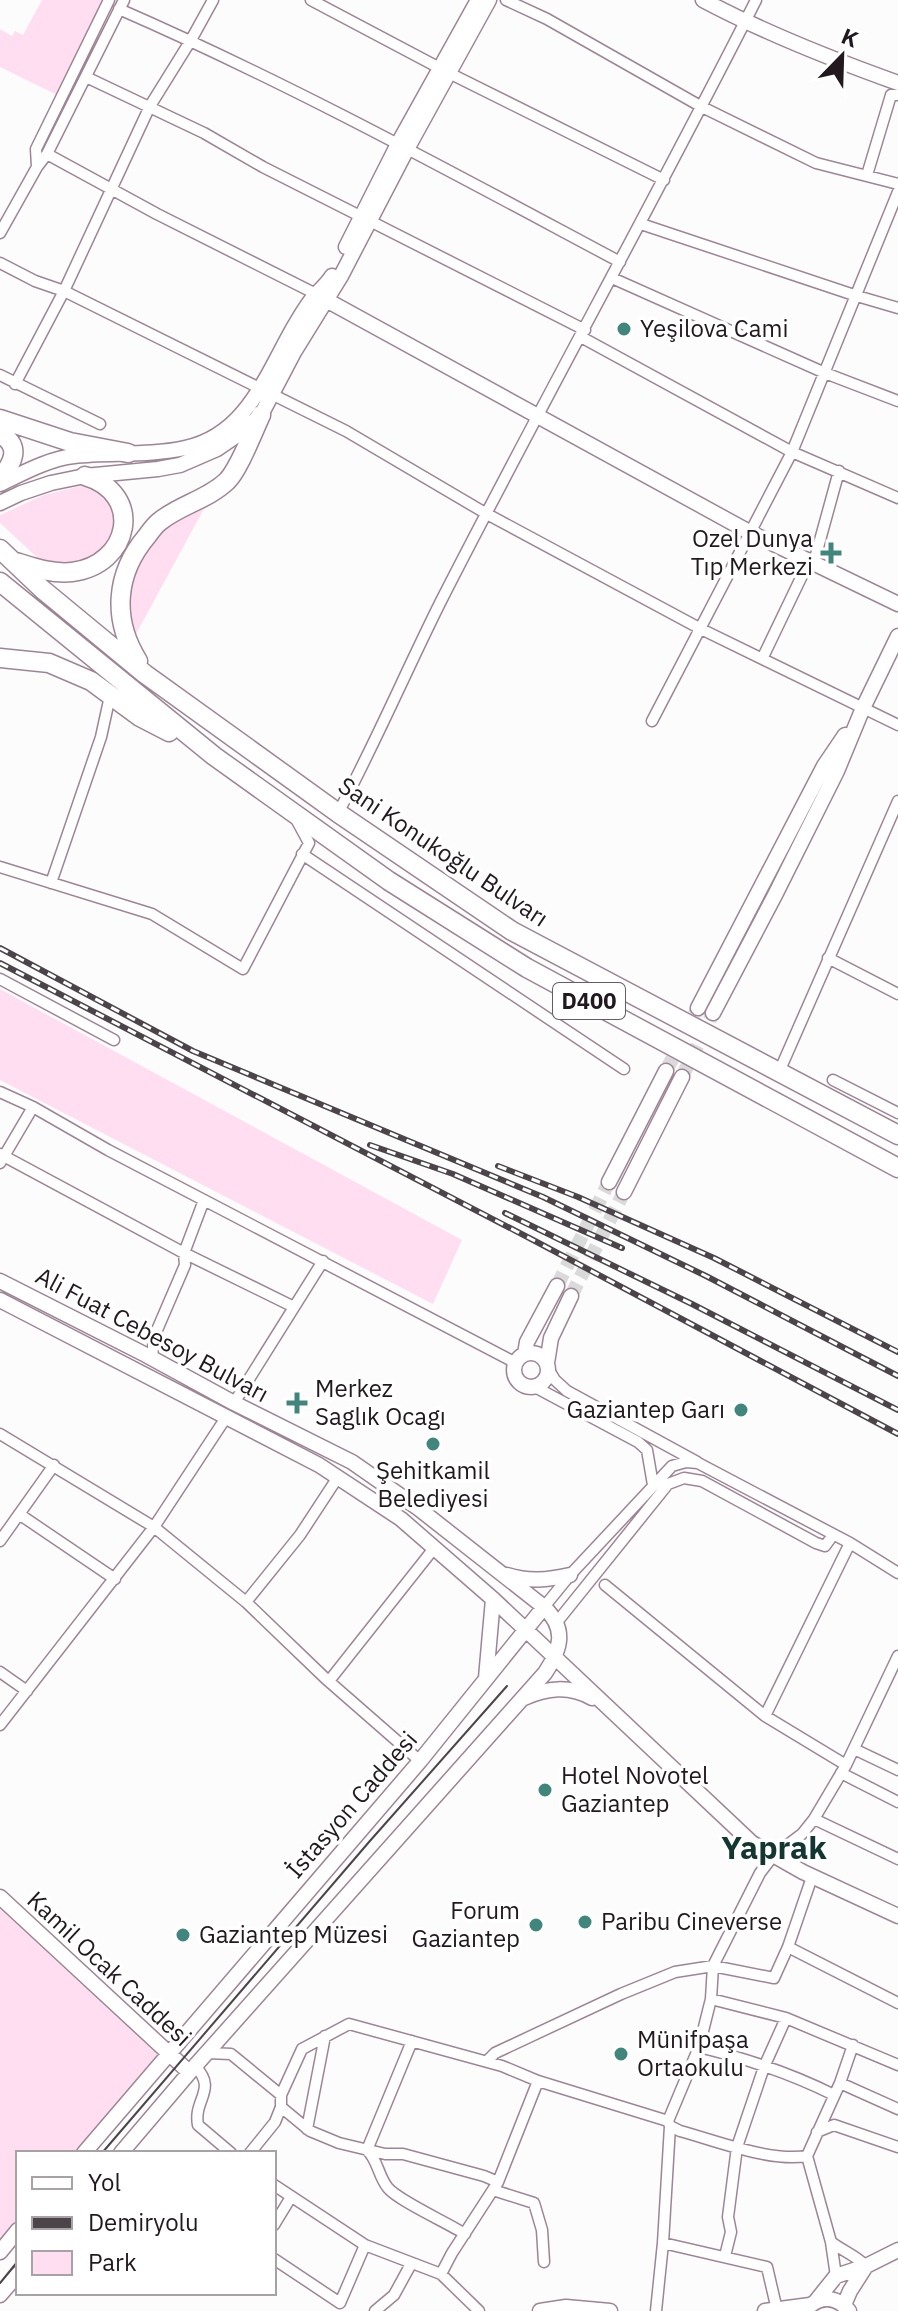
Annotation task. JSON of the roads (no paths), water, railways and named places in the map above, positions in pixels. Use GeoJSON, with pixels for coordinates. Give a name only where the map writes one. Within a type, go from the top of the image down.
{"type":"FeatureCollection","features":[{"type":"Feature","properties":{"kind":"highway"},"geometry":{"type":"LineString","coordinates":[[145,674],[126,642],[121,587],[127,564],[158,523],[214,492],[230,478],[261,415]]}},
{"type":"Feature","properties":{"kind":"highway"},"geometry":{"type":"LineString","coordinates":[[0,419],[70,442],[128,453]]}},
{"type":"Feature","properties":{"kind":"highway"},"geometry":{"type":"LineString","coordinates":[[0,434],[13,446],[10,463],[0,482]]}},
{"type":"Feature","properties":{"kind":"highway"},"geometry":{"type":"LineString","coordinates":[[6,555],[45,571],[63,573],[91,567],[107,557],[123,533],[122,508],[110,490],[99,481],[85,476]]}},
{"type":"Feature","properties":{"kind":"highway","name":"Sani Konukoğlu Bulvarı"},"geometry":{"type":"LineString","coordinates":[[6,555],[42,589],[145,674],[338,813],[512,931],[898,1135]]}},
{"type":"Feature","properties":{"kind":"highway","name":"Sani Konukoğlu Bulvarı"},"geometry":{"type":"LineString","coordinates":[[0,582],[214,756],[389,881],[527,968],[898,1168]]}},
{"type":"Feature","properties":{"kind":"highway"},"geometry":{"type":"LineString","coordinates":[[0,658],[49,663],[91,681],[140,717],[214,756]]}},
{"type":"Feature","properties":{"kind":"street"},"geometry":{"type":"LineString","coordinates":[[37,167],[36,149],[109,0]]}},
{"type":"Feature","properties":{"kind":"street"},"geometry":{"type":"LineString","coordinates":[[15,384],[64,291],[150,106],[213,0]]}},
{"type":"Feature","properties":{"kind":"street"},"geometry":{"type":"LineString","coordinates":[[311,0],[664,180]]}},
{"type":"Feature","properties":{"kind":"street"},"geometry":{"type":"LineString","coordinates":[[506,0],[547,19],[702,107],[816,163],[898,184]]}},
{"type":"Feature","properties":{"kind":"street"},"geometry":{"type":"LineString","coordinates":[[703,0],[745,22],[898,83]]}},
{"type":"Feature","properties":{"kind":"street"},"geometry":{"type":"LineString","coordinates":[[338,813],[441,603],[756,0]]}},
{"type":"Feature","properties":{"kind":"street"},"geometry":{"type":"LineString","coordinates":[[0,482],[72,456],[185,448],[206,441],[244,414],[266,391],[322,297],[481,1]]}},
{"type":"Feature","properties":{"kind":"street"},"geometry":{"type":"LineString","coordinates":[[0,233],[47,154],[122,4],[402,146],[620,262]]}},
{"type":"Feature","properties":{"kind":"street"},"geometry":{"type":"LineString","coordinates":[[86,77],[204,133],[263,167],[583,333],[792,452],[898,498]]}},
{"type":"Feature","properties":{"kind":"street"},"geometry":{"type":"LineString","coordinates":[[867,175],[891,95],[898,95]]}},
{"type":"Feature","properties":{"kind":"street"},"geometry":{"type":"LineString","coordinates":[[47,154],[322,297],[751,533],[898,604]]}},
{"type":"Feature","properties":{"kind":"street"},"geometry":{"type":"LineString","coordinates":[[652,721],[792,452],[898,192]]}},
{"type":"Feature","properties":{"kind":"street"},"geometry":{"type":"LineString","coordinates":[[641,224],[898,308]]}},
{"type":"Feature","properties":{"kind":"street"},"geometry":{"type":"LineString","coordinates":[[0,263],[35,281],[64,291],[346,431],[487,514],[701,629],[898,725]]}},
{"type":"Feature","properties":{"kind":"street"},"geometry":{"type":"LineString","coordinates":[[612,278],[825,373],[898,401]]}},
{"type":"Feature","properties":{"kind":"street"},"geometry":{"type":"LineString","coordinates":[[0,375],[100,424]]}},
{"type":"Feature","properties":{"kind":"street"},"geometry":{"type":"LineString","coordinates":[[0,503],[51,483],[180,465],[217,449],[239,434],[261,415],[266,391]]}},
{"type":"Feature","properties":{"kind":"street"},"geometry":{"type":"LineString","coordinates":[[763,657],[812,560],[839,471]]}},
{"type":"Feature","properties":{"kind":"street"},"geometry":{"type":"LineString","coordinates":[[706,1010],[775,895],[837,771],[898,636]]}},
{"type":"Feature","properties":{"kind":"street"},"geometry":{"type":"LineString","coordinates":[[51,883],[101,737],[110,696]]}},
{"type":"Feature","properties":{"kind":"street"},"geometry":{"type":"LineString","coordinates":[[779,1072],[898,801]]}},
{"type":"Feature","properties":{"kind":"street"},"geometry":{"type":"LineString","coordinates":[[0,867],[152,914],[243,969],[309,843],[293,813]]}},
{"type":"Feature","properties":{"kind":"street"},"geometry":{"type":"LineString","coordinates":[[302,854],[624,1069]]}},
{"type":"Feature","properties":{"kind":"street"},"geometry":{"type":"LineString","coordinates":[[828,958],[898,994]]}},
{"type":"Feature","properties":{"kind":"street"},"geometry":{"type":"LineString","coordinates":[[0,979],[114,1040]]}},
{"type":"Feature","properties":{"kind":"street"},"geometry":{"type":"LineString","coordinates":[[609,1182],[666,1071]]}},
{"type":"Feature","properties":{"kind":"street"},"geometry":{"type":"LineString","coordinates":[[624,1192],[682,1077]]}},
{"type":"Feature","properties":{"kind":"street"},"geometry":{"type":"LineString","coordinates":[[833,1080],[898,1113]]}},
{"type":"Feature","properties":{"kind":"street"},"geometry":{"type":"LineString","coordinates":[[0,1092],[323,1261],[520,1358],[536,1353],[567,1391],[850,1543],[898,1573]]}},
{"type":"Feature","properties":{"kind":"street"},"geometry":{"type":"LineString","coordinates":[[33,1107],[1,1158],[294,1307]]}},
{"type":"Feature","properties":{"kind":"street"},"geometry":{"type":"LineString","coordinates":[[152,1358],[154,1337],[185,1265],[184,1253],[204,1200]]}},
{"type":"Feature","properties":{"kind":"street"},"geometry":{"type":"LineString","coordinates":[[0,1725],[154,1527],[323,1261]]}},
{"type":"Feature","properties":{"kind":"street","name":"Ali Fuat Cebesoy Bulvarı"},"geometry":{"type":"LineString","coordinates":[[0,1281],[152,1358],[230,1410],[352,1462],[418,1508],[544,1607],[557,1622]]}},
{"type":"Feature","properties":{"kind":"street"},"geometry":{"type":"LineString","coordinates":[[557,1286],[514,1372],[519,1383],[535,1387],[638,1442],[647,1450],[653,1485]]}},
{"type":"Feature","properties":{"kind":"street"},"geometry":{"type":"LineString","coordinates":[[535,1387],[545,1382],[551,1338],[571,1296]]}},
{"type":"Feature","properties":{"kind":"street"},"geometry":{"type":"LineString","coordinates":[[0,1300],[230,1410],[401,1519],[526,1629],[752,1843],[812,1877],[898,1916]]}},
{"type":"Feature","properties":{"kind":"street"},"geometry":{"type":"LineString","coordinates":[[0,1434],[154,1527],[246,1602],[420,1761]]}},
{"type":"Feature","properties":{"kind":"street","name":"İstasyon Caddesi"},"geometry":{"type":"LineString","coordinates":[[86,2151],[420,1761],[570,1575],[672,1466],[698,1463]]}},
{"type":"Feature","properties":{"kind":"street"},"geometry":{"type":"LineString","coordinates":[[0,1541],[54,1465]]}},
{"type":"Feature","properties":{"kind":"street"},"geometry":{"type":"LineString","coordinates":[[246,1602],[300,1535],[338,1477]]}},
{"type":"Feature","properties":{"kind":"street"},"geometry":{"type":"LineString","coordinates":[[123,2151],[545,1673],[556,1657],[559,1639],[557,1622],[668,1484],[684,1478],[702,1481],[816,1543],[825,1546],[833,1535]]}},
{"type":"Feature","properties":{"kind":"street"},"geometry":{"type":"LineString","coordinates":[[19,1514],[115,1579]]}},
{"type":"Feature","properties":{"kind":"street"},"geometry":{"type":"LineString","coordinates":[[765,1716],[850,1543]]}},
{"type":"Feature","properties":{"kind":"street"},"geometry":{"type":"LineString","coordinates":[[329,1681],[435,1547]]}},
{"type":"Feature","properties":{"kind":"street"},"geometry":{"type":"LineString","coordinates":[[501,1573],[531,1580],[570,1575]]}},
{"type":"Feature","properties":{"kind":"street"},"geometry":{"type":"LineString","coordinates":[[605,1585],[765,1716],[898,1802]]}},
{"type":"Feature","properties":{"kind":"street"},"geometry":{"type":"LineString","coordinates":[[486,1680],[493,1599]]}},
{"type":"Feature","properties":{"kind":"street"},"geometry":{"type":"LineString","coordinates":[[656,2311],[669,2123],[699,2047],[711,1999],[713,1966],[760,1873],[773,1856],[802,1834],[814,1819],[854,1749],[898,1656]]}},
{"type":"Feature","properties":{"kind":"street"},"geometry":{"type":"LineString","coordinates":[[0,1672],[27,1691]]}},
{"type":"Feature","properties":{"kind":"street"},"geometry":{"type":"LineString","coordinates":[[520,1700],[538,1692],[569,1689],[585,1694],[604,1706]]}},
{"type":"Feature","properties":{"kind":"street"},"geometry":{"type":"LineString","coordinates":[[854,1749],[898,1770]]}},
{"type":"Feature","properties":{"kind":"street"},"geometry":{"type":"LineString","coordinates":[[814,1819],[898,1859]]}},
{"type":"Feature","properties":{"kind":"street"},"geometry":{"type":"LineString","coordinates":[[487,2061],[495,2053],[675,1972],[713,1966],[774,1978],[812,1877]]}},
{"type":"Feature","properties":{"kind":"street","name":"Kamil Ocak Caddesi"},"geometry":{"type":"LineString","coordinates":[[0,1897],[168,2054],[192,2069]]}},
{"type":"Feature","properties":{"kind":"street"},"geometry":{"type":"LineString","coordinates":[[788,1947],[898,2003]]}},
{"type":"Feature","properties":{"kind":"street"},"geometry":{"type":"LineString","coordinates":[[711,1999],[786,2018],[898,2065]]}},
{"type":"Feature","properties":{"kind":"street"},"geometry":{"type":"LineString","coordinates":[[725,2256],[731,2232],[728,2217],[737,2147],[764,2067],[786,2018]]}},
{"type":"Feature","properties":{"kind":"street"},"geometry":{"type":"LineString","coordinates":[[252,2151],[275,2122],[281,2107],[281,2095],[302,2049],[349,2024],[487,2061],[737,2147],[794,2158],[807,2156]]}},
{"type":"Feature","properties":{"kind":"street"},"geometry":{"type":"LineString","coordinates":[[307,2129],[325,2036]]}},
{"type":"Feature","properties":{"kind":"street"},"geometry":{"type":"LineString","coordinates":[[367,2150],[412,2041]]}},
{"type":"Feature","properties":{"kind":"street"},"geometry":{"type":"LineString","coordinates":[[836,2276],[831,2242],[807,2156],[840,2083],[853,2045]]}},
{"type":"Feature","properties":{"kind":"street"},"geometry":{"type":"LineString","coordinates":[[699,2047],[810,2083],[834,2095]]}},
{"type":"Feature","properties":{"kind":"street"},"geometry":{"type":"LineString","coordinates":[[207,2053],[231,2054],[281,2095]]}},
{"type":"Feature","properties":{"kind":"street"},"geometry":{"type":"LineString","coordinates":[[192,2069],[203,2075],[206,2086],[198,2106],[198,2125],[229,2151]]}},
{"type":"Feature","properties":{"kind":"street"},"geometry":{"type":"LineString","coordinates":[[441,2274],[495,2186],[538,2081]]}},
{"type":"Feature","properties":{"kind":"street"},"geometry":{"type":"LineString","coordinates":[[840,2083],[898,2109]]}},
{"type":"Feature","properties":{"kind":"street"},"geometry":{"type":"LineString","coordinates":[[281,2107],[307,2129],[339,2143],[385,2154],[403,2154],[484,2176],[495,2186],[534,2203],[542,2230],[544,2262]]}},
{"type":"Feature","properties":{"kind":"street"},"geometry":{"type":"LineString","coordinates":[[817,2132],[834,2125],[898,2147]]}},
{"type":"Feature","properties":{"kind":"street"},"geometry":{"type":"LineString","coordinates":[[367,2150],[374,2157],[389,2191],[465,2234]]}},
{"type":"Feature","properties":{"kind":"street"},"geometry":{"type":"LineString","coordinates":[[276,2186],[365,2245],[441,2274],[479,2311]]}},
{"type":"Feature","properties":{"kind":"street"},"geometry":{"type":"LineString","coordinates":[[276,2222],[291,2197]]}},
{"type":"Feature","properties":{"kind":"street"},"geometry":{"type":"LineString","coordinates":[[0,2252],[16,2232]]}},
{"type":"Feature","properties":{"kind":"street"},"geometry":{"type":"LineString","coordinates":[[831,2242],[866,2266]]}},
{"type":"Feature","properties":{"kind":"street"},"geometry":{"type":"LineString","coordinates":[[663,2243],[767,2267],[771,2310],[810,2306],[831,2299],[846,2308],[850,2291],[866,2266]]}},
{"type":"Feature","properties":{"kind":"street"},"geometry":{"type":"LineString","coordinates":[[276,2260],[340,2303],[365,2245]]}},
{"type":"Feature","properties":{"kind":"street"},"geometry":{"type":"LineString","coordinates":[[810,2306],[836,2276],[898,2250]]}},
{"type":"Feature","properties":{"kind":"street"},"geometry":{"type":"LineString","coordinates":[[375,2311],[394,2295],[411,2264]]}},
{"type":"Feature","properties":{"kind":"street"},"geometry":{"type":"LineString","coordinates":[[0,2295],[16,2276]]}},
{"type":"Feature","properties":{"kind":"street"},"geometry":{"type":"LineString","coordinates":[[540,2311],[566,2307],[610,2311]]}},
{"type":"Feature","properties":{"kind":"tunnel"},"geometry":{"type":"LineString","coordinates":[[666,1071],[698,1008]]}},
{"type":"Feature","properties":{"kind":"tunnel"},"geometry":{"type":"LineString","coordinates":[[682,1077],[713,1013]]}},
{"type":"Feature","properties":{"kind":"tunnel"},"geometry":{"type":"LineString","coordinates":[[557,1286],[609,1182]]}},
{"type":"Feature","properties":{"kind":"tunnel"},"geometry":{"type":"LineString","coordinates":[[571,1296],[624,1192]]}},
{"type":"Feature","properties":{"kind":"tram line"},"geometry":{"type":"LineString","coordinates":[[104,2151],[507,1686]]}},
{"type":"Feature","properties":{"kind":"tram line"},"geometry":{"type":"LineString","coordinates":[[0,2283],[16,2263]]}},
{"type":"Feature","properties":{"kind":"railway"},"geometry":{"type":"LineString","coordinates":[[0,948],[193,1051],[543,1197],[706,1276],[898,1376]]}},
{"type":"Feature","properties":{"kind":"railway"},"geometry":{"type":"LineString","coordinates":[[0,963],[898,1434]]}},
{"type":"Feature","properties":{"kind":"railway"},"geometry":{"type":"LineString","coordinates":[[370,1145],[453,1174],[622,1248]]}},
{"type":"Feature","properties":{"kind":"railway"},"geometry":{"type":"LineString","coordinates":[[498,1166],[578,1197],[714,1258],[898,1352]]}},
{"type":"Feature","properties":{"kind":"railway"},"geometry":{"type":"LineString","coordinates":[[505,1213],[692,1304],[898,1410]]}},
{"type":"Feature","properties":{"kind":"place","name":"Yeşilova Cami"},"geometry":{"type":"Point","coordinates":[624,329]}},
{"type":"Feature","properties":{"kind":"place","name":"Ozel Dunya Tıp Merkezi"},"geometry":{"type":"Point","coordinates":[831,553]}},
{"type":"Feature","properties":{"kind":"place","name":"Merkez Saglık Ocagı"},"geometry":{"type":"Point","coordinates":[297,1403]}},
{"type":"Feature","properties":{"kind":"place","name":"Gaziantep Garı"},"geometry":{"type":"Point","coordinates":[741,1410]}},
{"type":"Feature","properties":{"kind":"place","name":"Şehitkamil Belediyesi"},"geometry":{"type":"Point","coordinates":[433,1444]}},
{"type":"Feature","properties":{"kind":"place","name":"Hotel Novotel Gaziantep"},"geometry":{"type":"Point","coordinates":[545,1790]}},
{"type":"Feature","properties":{"kind":"place","name":"Paribu Cineverse"},"geometry":{"type":"Point","coordinates":[585,1922]}},
{"type":"Feature","properties":{"kind":"place","name":"Forum Gaziantep"},"geometry":{"type":"Point","coordinates":[536,1925]}},
{"type":"Feature","properties":{"kind":"place","name":"Gaziantep Müzesi"},"geometry":{"type":"Point","coordinates":[183,1935]}},
{"type":"Feature","properties":{"kind":"place","name":"Münifpaşa Ortaokulu"},"geometry":{"type":"Point","coordinates":[621,2054]}},
{"type":"Feature","properties":{"kind":"district","name":"Yaprak"},"geometry":{"type":"Point","coordinates":[774,1848]}}]}
